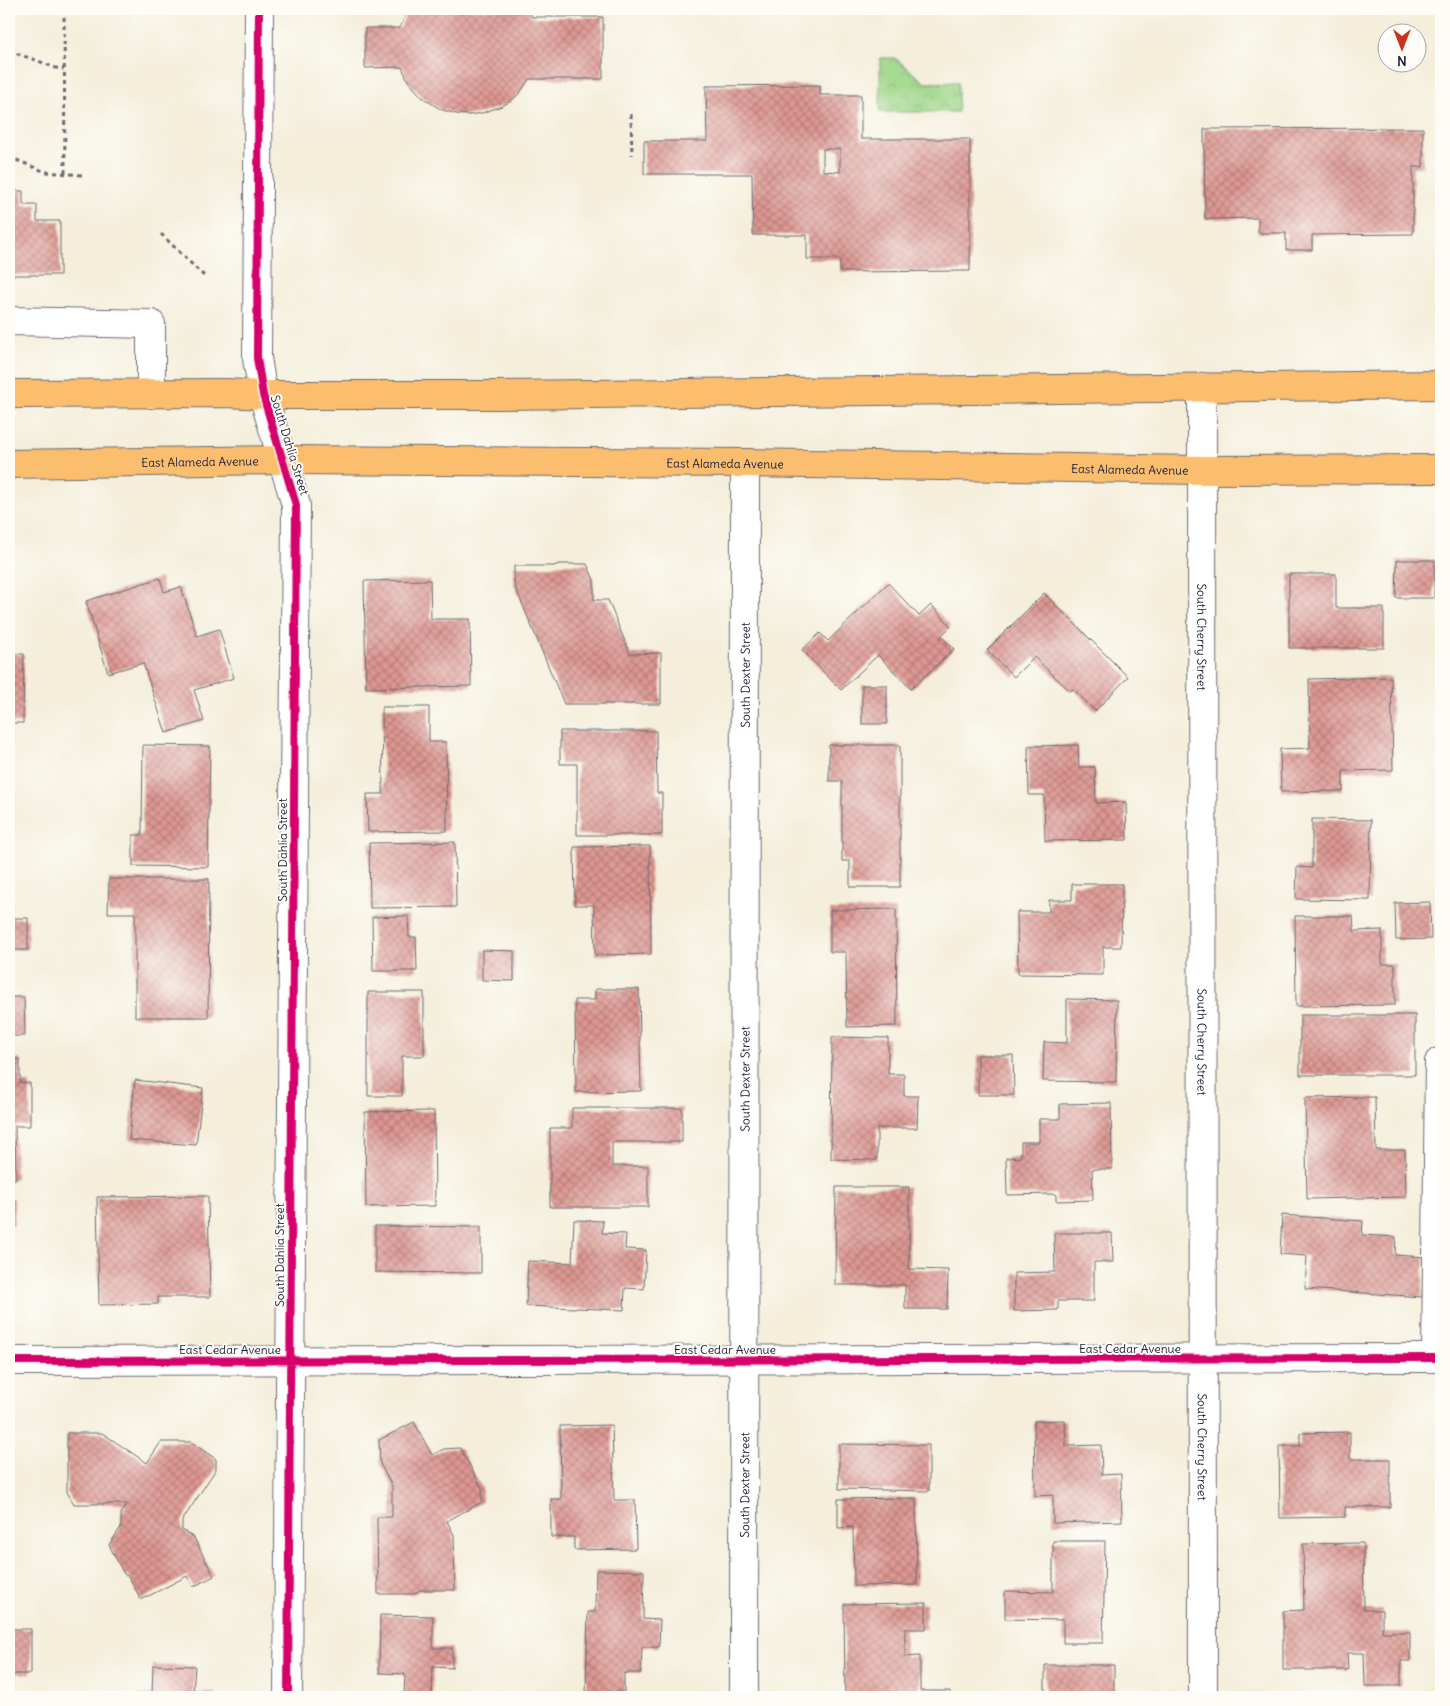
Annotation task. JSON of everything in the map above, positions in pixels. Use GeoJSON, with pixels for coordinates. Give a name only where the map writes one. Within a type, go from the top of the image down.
{"type":"FeatureCollection","features":[{"type":"Feature","properties":{"kind":"main road"},"geometry":{"type":"LineString","coordinates":[[9,394],[557,394],[1441,385]]}},
{"type":"Feature","properties":{"kind":"main road","name":"East Alameda Avenue"},"geometry":{"type":"LineString","coordinates":[[9,464],[282,460],[745,462],[1202,470],[1441,469]]}},
{"type":"Feature","properties":{"kind":"street","name":"South Dahlia Street"},"geometry":{"type":"LineString","coordinates":[[259,9],[257,358],[263,395],[296,505],[288,1697]]}},
{"type":"Feature","properties":{"kind":"street"},"geometry":{"type":"LineString","coordinates":[[9,321],[151,324],[151,394]]}},
{"type":"Feature","properties":{"kind":"street","name":"South Cherry Street"},"geometry":{"type":"LineString","coordinates":[[1202,387],[1203,1697]]}},
{"type":"Feature","properties":{"kind":"street","name":"South Dexter Street"},"geometry":{"type":"LineString","coordinates":[[744,1697],[745,462]]}},
{"type":"Feature","properties":{"kind":"street"},"geometry":{"type":"LineString","coordinates":[[1439,1062],[1439,1358]]}},
{"type":"Feature","properties":{"kind":"street","name":"East Cedar Avenue"},"geometry":{"type":"LineString","coordinates":[[9,1361],[1439,1358]]}},
{"type":"Feature","properties":{"kind":"path"},"geometry":{"type":"LineString","coordinates":[[64,9],[65,174]]}},
{"type":"Feature","properties":{"kind":"path"},"geometry":{"type":"LineString","coordinates":[[9,51],[56,68],[64,69]]}},
{"type":"Feature","properties":{"kind":"path"},"geometry":{"type":"LineString","coordinates":[[631,114],[632,155]]}},
{"type":"Feature","properties":{"kind":"path"},"geometry":{"type":"LineString","coordinates":[[9,157],[46,172],[82,175]]}},
{"type":"Feature","properties":{"kind":"path"},"geometry":{"type":"LineString","coordinates":[[161,234],[206,278]]}},
{"type":"Feature","properties":{"kind":"green space"},"geometry":{"type":"Polygon","coordinates":[[[880,58],[895,58],[925,83],[958,82],[958,112],[880,112],[880,58]]]}},
{"type":"Feature","properties":{"kind":"building"},"geometry":{"type":"Polygon","coordinates":[[[408,9],[528,9],[532,17],[603,17],[603,79],[529,79],[520,93],[511,101],[482,113],[470,115],[456,114],[440,109],[422,97],[408,81],[402,67],[365,68],[365,28],[400,28],[408,9]]]}},
{"type":"Feature","properties":{"kind":"building"},"geometry":{"type":"Polygon","coordinates":[[[820,85],[820,95],[861,95],[861,139],[970,139],[970,271],[840,272],[840,259],[807,259],[807,235],[753,235],[752,174],[644,174],[644,141],[707,141],[706,86],[820,85]],[[823,149],[823,171],[840,172],[840,149],[823,149]]]}},
{"type":"Feature","properties":{"kind":"building"},"geometry":{"type":"Polygon","coordinates":[[[1423,128],[1423,167],[1413,167],[1413,234],[1312,235],[1312,250],[1286,250],[1286,233],[1258,233],[1258,218],[1205,219],[1204,129],[1423,128]]]}},
{"type":"Feature","properties":{"kind":"building"},"geometry":{"type":"Polygon","coordinates":[[[9,191],[23,191],[23,205],[37,205],[37,221],[60,221],[60,275],[9,275],[9,191]]]}},
{"type":"Feature","properties":{"kind":"building"},"geometry":{"type":"Polygon","coordinates":[[[1397,560],[1435,560],[1434,598],[1396,598],[1397,560]]]}},
{"type":"Feature","properties":{"kind":"building"},"geometry":{"type":"Polygon","coordinates":[[[559,564],[587,564],[594,580],[594,600],[608,600],[630,654],[661,653],[661,704],[564,704],[514,584],[514,566],[554,566],[559,564]]]}},
{"type":"Feature","properties":{"kind":"building"},"geometry":{"type":"Polygon","coordinates":[[[1289,574],[1336,574],[1336,608],[1384,608],[1384,648],[1289,648],[1289,574]]]}},
{"type":"Feature","properties":{"kind":"building"},"geometry":{"type":"Polygon","coordinates":[[[160,578],[164,592],[181,587],[197,636],[219,629],[234,678],[194,690],[204,721],[166,733],[143,663],[108,673],[86,601],[160,578]]]}},
{"type":"Feature","properties":{"kind":"building"},"geometry":{"type":"Polygon","coordinates":[[[430,580],[431,619],[470,619],[471,686],[366,688],[364,581],[430,580]]]}},
{"type":"Feature","properties":{"kind":"building"},"geometry":{"type":"Polygon","coordinates":[[[888,583],[919,616],[931,605],[951,626],[941,636],[954,649],[911,689],[878,655],[841,690],[802,650],[820,633],[828,641],[888,583]]]}},
{"type":"Feature","properties":{"kind":"building"},"geometry":{"type":"Polygon","coordinates":[[[1044,593],[1128,677],[1095,711],[1073,689],[1070,691],[1034,657],[1014,677],[987,650],[1044,593]]]}},
{"type":"Feature","properties":{"kind":"building"},"geometry":{"type":"Polygon","coordinates":[[[9,654],[24,654],[23,723],[9,723],[9,654]]]}},
{"type":"Feature","properties":{"kind":"building"},"geometry":{"type":"Polygon","coordinates":[[[1391,677],[1393,770],[1343,771],[1343,791],[1281,792],[1280,749],[1310,748],[1309,679],[1391,677]]]}},
{"type":"Feature","properties":{"kind":"building"},"geometry":{"type":"Polygon","coordinates":[[[862,685],[887,685],[887,724],[862,724],[862,685]]]}},
{"type":"Feature","properties":{"kind":"building"},"geometry":{"type":"Polygon","coordinates":[[[382,707],[429,707],[429,742],[446,742],[447,831],[368,832],[367,794],[383,794],[382,707]]]}},
{"type":"Feature","properties":{"kind":"building"},"geometry":{"type":"Polygon","coordinates":[[[560,731],[656,731],[657,793],[662,793],[662,835],[577,835],[577,764],[560,764],[560,731]]]}},
{"type":"Feature","properties":{"kind":"building"},"geometry":{"type":"Polygon","coordinates":[[[143,745],[210,746],[208,867],[133,866],[133,835],[142,835],[143,745]]]}},
{"type":"Feature","properties":{"kind":"building"},"geometry":{"type":"Polygon","coordinates":[[[829,745],[900,745],[900,887],[850,887],[850,861],[842,861],[842,781],[829,781],[829,745]]]}},
{"type":"Feature","properties":{"kind":"building"},"geometry":{"type":"Polygon","coordinates":[[[1078,745],[1079,767],[1095,767],[1096,803],[1126,802],[1127,840],[1045,841],[1044,795],[1029,795],[1028,746],[1078,745]]]}},
{"type":"Feature","properties":{"kind":"building"},"geometry":{"type":"Polygon","coordinates":[[[1312,819],[1371,820],[1370,900],[1296,899],[1297,867],[1312,868],[1312,819]]]}},
{"type":"Feature","properties":{"kind":"building"},"geometry":{"type":"Polygon","coordinates":[[[455,842],[456,907],[370,908],[369,843],[455,842]]]}},
{"type":"Feature","properties":{"kind":"building"},"geometry":{"type":"Polygon","coordinates":[[[650,846],[651,954],[595,955],[594,905],[575,905],[574,847],[650,846]]]}},
{"type":"Feature","properties":{"kind":"building"},"geometry":{"type":"Polygon","coordinates":[[[109,879],[209,879],[208,1017],[135,1017],[135,913],[108,913],[109,879]]]}},
{"type":"Feature","properties":{"kind":"building"},"geometry":{"type":"Polygon","coordinates":[[[1072,884],[1122,884],[1121,947],[1103,947],[1103,975],[1018,974],[1017,912],[1049,912],[1049,900],[1072,900],[1072,884]]]}},
{"type":"Feature","properties":{"kind":"building"},"geometry":{"type":"Polygon","coordinates":[[[1430,902],[1431,939],[1396,940],[1395,903],[1430,902]]]}},
{"type":"Feature","properties":{"kind":"building"},"geometry":{"type":"Polygon","coordinates":[[[896,909],[897,1026],[847,1027],[846,952],[830,952],[830,910],[896,909]]]}},
{"type":"Feature","properties":{"kind":"building"},"geometry":{"type":"Polygon","coordinates":[[[408,916],[409,937],[416,937],[417,971],[373,971],[372,917],[408,916]]]}},
{"type":"Feature","properties":{"kind":"building"},"geometry":{"type":"Polygon","coordinates":[[[1295,916],[1353,916],[1354,931],[1382,930],[1382,964],[1395,964],[1395,1005],[1296,1006],[1295,916]]]}},
{"type":"Feature","properties":{"kind":"building"},"geometry":{"type":"Polygon","coordinates":[[[9,918],[28,918],[28,950],[9,950],[9,918]]]}},
{"type":"Feature","properties":{"kind":"building"},"geometry":{"type":"Polygon","coordinates":[[[482,950],[514,951],[514,981],[482,980],[482,950]]]}},
{"type":"Feature","properties":{"kind":"building"},"geometry":{"type":"Polygon","coordinates":[[[595,989],[639,989],[641,1091],[576,1092],[575,1000],[595,1000],[595,989]]]}},
{"type":"Feature","properties":{"kind":"building"},"geometry":{"type":"Polygon","coordinates":[[[368,992],[424,992],[424,1056],[402,1056],[402,1096],[368,1096],[368,992]]]}},
{"type":"Feature","properties":{"kind":"building"},"geometry":{"type":"Polygon","coordinates":[[[9,997],[24,997],[25,1036],[9,1036],[9,997]]]}},
{"type":"Feature","properties":{"kind":"building"},"geometry":{"type":"Polygon","coordinates":[[[1067,999],[1117,1000],[1116,1082],[1043,1081],[1044,1042],[1067,1043],[1067,999]]]}},
{"type":"Feature","properties":{"kind":"building"},"geometry":{"type":"Polygon","coordinates":[[[1300,1015],[1415,1015],[1415,1075],[1300,1075],[1300,1015]]]}},
{"type":"Feature","properties":{"kind":"building"},"geometry":{"type":"Polygon","coordinates":[[[832,1037],[888,1038],[888,1074],[904,1074],[904,1096],[918,1096],[917,1128],[877,1128],[877,1160],[831,1159],[832,1037]]]}},
{"type":"Feature","properties":{"kind":"building"},"geometry":{"type":"Polygon","coordinates":[[[978,1055],[1013,1055],[1014,1095],[978,1095],[978,1055]]]}},
{"type":"Feature","properties":{"kind":"building"},"geometry":{"type":"Polygon","coordinates":[[[9,1059],[20,1059],[20,1083],[30,1083],[30,1126],[15,1126],[16,1179],[9,1179],[9,1059]]]}},
{"type":"Feature","properties":{"kind":"building"},"geometry":{"type":"Polygon","coordinates":[[[135,1080],[203,1088],[196,1145],[129,1140],[135,1080]]]}},
{"type":"Feature","properties":{"kind":"building"},"geometry":{"type":"Polygon","coordinates":[[[1375,1097],[1376,1150],[1405,1150],[1406,1197],[1307,1199],[1305,1098],[1375,1097]]]}},
{"type":"Feature","properties":{"kind":"building"},"geometry":{"type":"Polygon","coordinates":[[[1111,1103],[1112,1169],[1092,1169],[1093,1200],[1056,1201],[1056,1194],[1007,1195],[1006,1158],[1021,1157],[1021,1142],[1039,1142],[1039,1119],[1060,1119],[1060,1104],[1111,1103]]]}},
{"type":"Feature","properties":{"kind":"building"},"geometry":{"type":"Polygon","coordinates":[[[572,1108],[682,1108],[682,1142],[612,1142],[612,1166],[648,1166],[648,1207],[550,1207],[550,1128],[572,1128],[572,1108]]]}},
{"type":"Feature","properties":{"kind":"building"},"geometry":{"type":"Polygon","coordinates":[[[434,1111],[435,1206],[366,1207],[365,1112],[434,1111]]]}},
{"type":"Feature","properties":{"kind":"building"},"geometry":{"type":"Polygon","coordinates":[[[836,1187],[909,1187],[909,1269],[948,1270],[947,1309],[905,1309],[905,1285],[835,1285],[836,1187]]]}},
{"type":"Feature","properties":{"kind":"building"},"geometry":{"type":"Polygon","coordinates":[[[208,1196],[210,1297],[158,1297],[158,1304],[99,1305],[97,1197],[208,1196]]]}},
{"type":"Feature","properties":{"kind":"building"},"geometry":{"type":"Polygon","coordinates":[[[9,1198],[14,1198],[14,1225],[9,1225],[9,1198]]]}},
{"type":"Feature","properties":{"kind":"building"},"geometry":{"type":"Polygon","coordinates":[[[1282,1215],[1363,1221],[1362,1235],[1396,1237],[1395,1255],[1425,1257],[1422,1297],[1305,1289],[1307,1256],[1280,1254],[1282,1215]]]}},
{"type":"Feature","properties":{"kind":"building"},"geometry":{"type":"Polygon","coordinates":[[[574,1220],[603,1221],[602,1233],[626,1234],[625,1249],[646,1250],[644,1289],[625,1288],[624,1310],[526,1306],[528,1261],[572,1263],[574,1220]]]}},
{"type":"Feature","properties":{"kind":"building"},"geometry":{"type":"Polygon","coordinates":[[[375,1226],[481,1227],[481,1273],[375,1272],[375,1226]]]}},
{"type":"Feature","properties":{"kind":"building"},"geometry":{"type":"Polygon","coordinates":[[[1054,1233],[1112,1233],[1113,1262],[1094,1262],[1094,1301],[1058,1301],[1058,1310],[1014,1311],[1014,1273],[1055,1272],[1054,1233]]]}},
{"type":"Feature","properties":{"kind":"building"},"geometry":{"type":"Polygon","coordinates":[[[1065,1420],[1066,1446],[1101,1445],[1102,1475],[1121,1474],[1122,1521],[1053,1523],[1053,1495],[1035,1496],[1034,1421],[1065,1420]]]}},
{"type":"Feature","properties":{"kind":"building"},"geometry":{"type":"Polygon","coordinates":[[[414,1422],[432,1455],[444,1449],[460,1448],[482,1488],[482,1502],[447,1521],[454,1535],[455,1590],[420,1590],[414,1594],[378,1594],[377,1517],[392,1517],[392,1486],[380,1464],[379,1440],[414,1422]]]}},
{"type":"Feature","properties":{"kind":"building"},"geometry":{"type":"Polygon","coordinates":[[[612,1425],[614,1500],[635,1500],[636,1549],[574,1550],[574,1537],[551,1537],[551,1499],[561,1499],[560,1426],[612,1425]]]}},
{"type":"Feature","properties":{"kind":"building"},"geometry":{"type":"Polygon","coordinates":[[[1350,1432],[1350,1459],[1390,1459],[1390,1507],[1345,1507],[1345,1517],[1280,1518],[1279,1446],[1300,1446],[1300,1433],[1350,1432]]]}},
{"type":"Feature","properties":{"kind":"building"},"geometry":{"type":"Polygon","coordinates":[[[67,1433],[102,1433],[147,1463],[161,1442],[191,1442],[216,1459],[216,1469],[182,1521],[182,1530],[194,1538],[214,1576],[193,1587],[187,1576],[141,1600],[129,1577],[124,1574],[109,1545],[121,1527],[121,1513],[127,1504],[74,1504],[67,1492],[67,1433]]]}},
{"type":"Feature","properties":{"kind":"building"},"geometry":{"type":"Polygon","coordinates":[[[839,1444],[929,1445],[929,1491],[839,1489],[839,1444]]]}},
{"type":"Feature","properties":{"kind":"building"},"geometry":{"type":"Polygon","coordinates":[[[916,1498],[917,1585],[854,1586],[853,1527],[838,1528],[838,1499],[916,1498]]]}},
{"type":"Feature","properties":{"kind":"building"},"geometry":{"type":"Polygon","coordinates":[[[1053,1541],[1105,1541],[1103,1643],[1063,1643],[1063,1620],[1005,1619],[1005,1591],[1053,1592],[1053,1541]]]}},
{"type":"Feature","properties":{"kind":"building"},"geometry":{"type":"Polygon","coordinates":[[[1363,1543],[1364,1610],[1382,1610],[1382,1632],[1410,1632],[1410,1661],[1401,1661],[1401,1686],[1365,1686],[1364,1653],[1347,1653],[1348,1670],[1283,1670],[1283,1611],[1304,1610],[1303,1544],[1363,1543]]]}},
{"type":"Feature","properties":{"kind":"building"},"geometry":{"type":"Polygon","coordinates":[[[596,1570],[644,1571],[643,1619],[660,1620],[659,1647],[642,1647],[641,1673],[624,1673],[624,1692],[586,1692],[588,1612],[595,1612],[596,1570]]]}},
{"type":"Feature","properties":{"kind":"building"},"geometry":{"type":"Polygon","coordinates":[[[926,1603],[926,1629],[905,1629],[905,1657],[920,1656],[920,1691],[950,1691],[950,1697],[845,1697],[844,1604],[926,1603]]]}},
{"type":"Feature","properties":{"kind":"building"},"geometry":{"type":"Polygon","coordinates":[[[380,1615],[433,1616],[433,1648],[452,1648],[452,1668],[433,1667],[432,1697],[404,1697],[405,1674],[379,1673],[380,1615]]]}},
{"type":"Feature","properties":{"kind":"building"},"geometry":{"type":"Polygon","coordinates":[[[9,1629],[31,1629],[31,1674],[9,1674],[9,1629]]]}},
{"type":"Feature","properties":{"kind":"building"},"geometry":{"type":"Polygon","coordinates":[[[153,1665],[195,1666],[193,1693],[215,1693],[215,1697],[139,1697],[139,1694],[152,1694],[153,1665]]]}},
{"type":"Feature","properties":{"kind":"building"},"geometry":{"type":"Polygon","coordinates":[[[1045,1665],[1114,1665],[1114,1697],[1045,1697],[1045,1665]]]}},
{"type":"Feature","properties":{"kind":"cycle path"},"geometry":{"type":"LineString","coordinates":[[259,9],[257,358],[263,395],[296,505],[288,1697]]}},
{"type":"Feature","properties":{"kind":"cycle path"},"geometry":{"type":"LineString","coordinates":[[9,1361],[1441,1358]]}}]}
